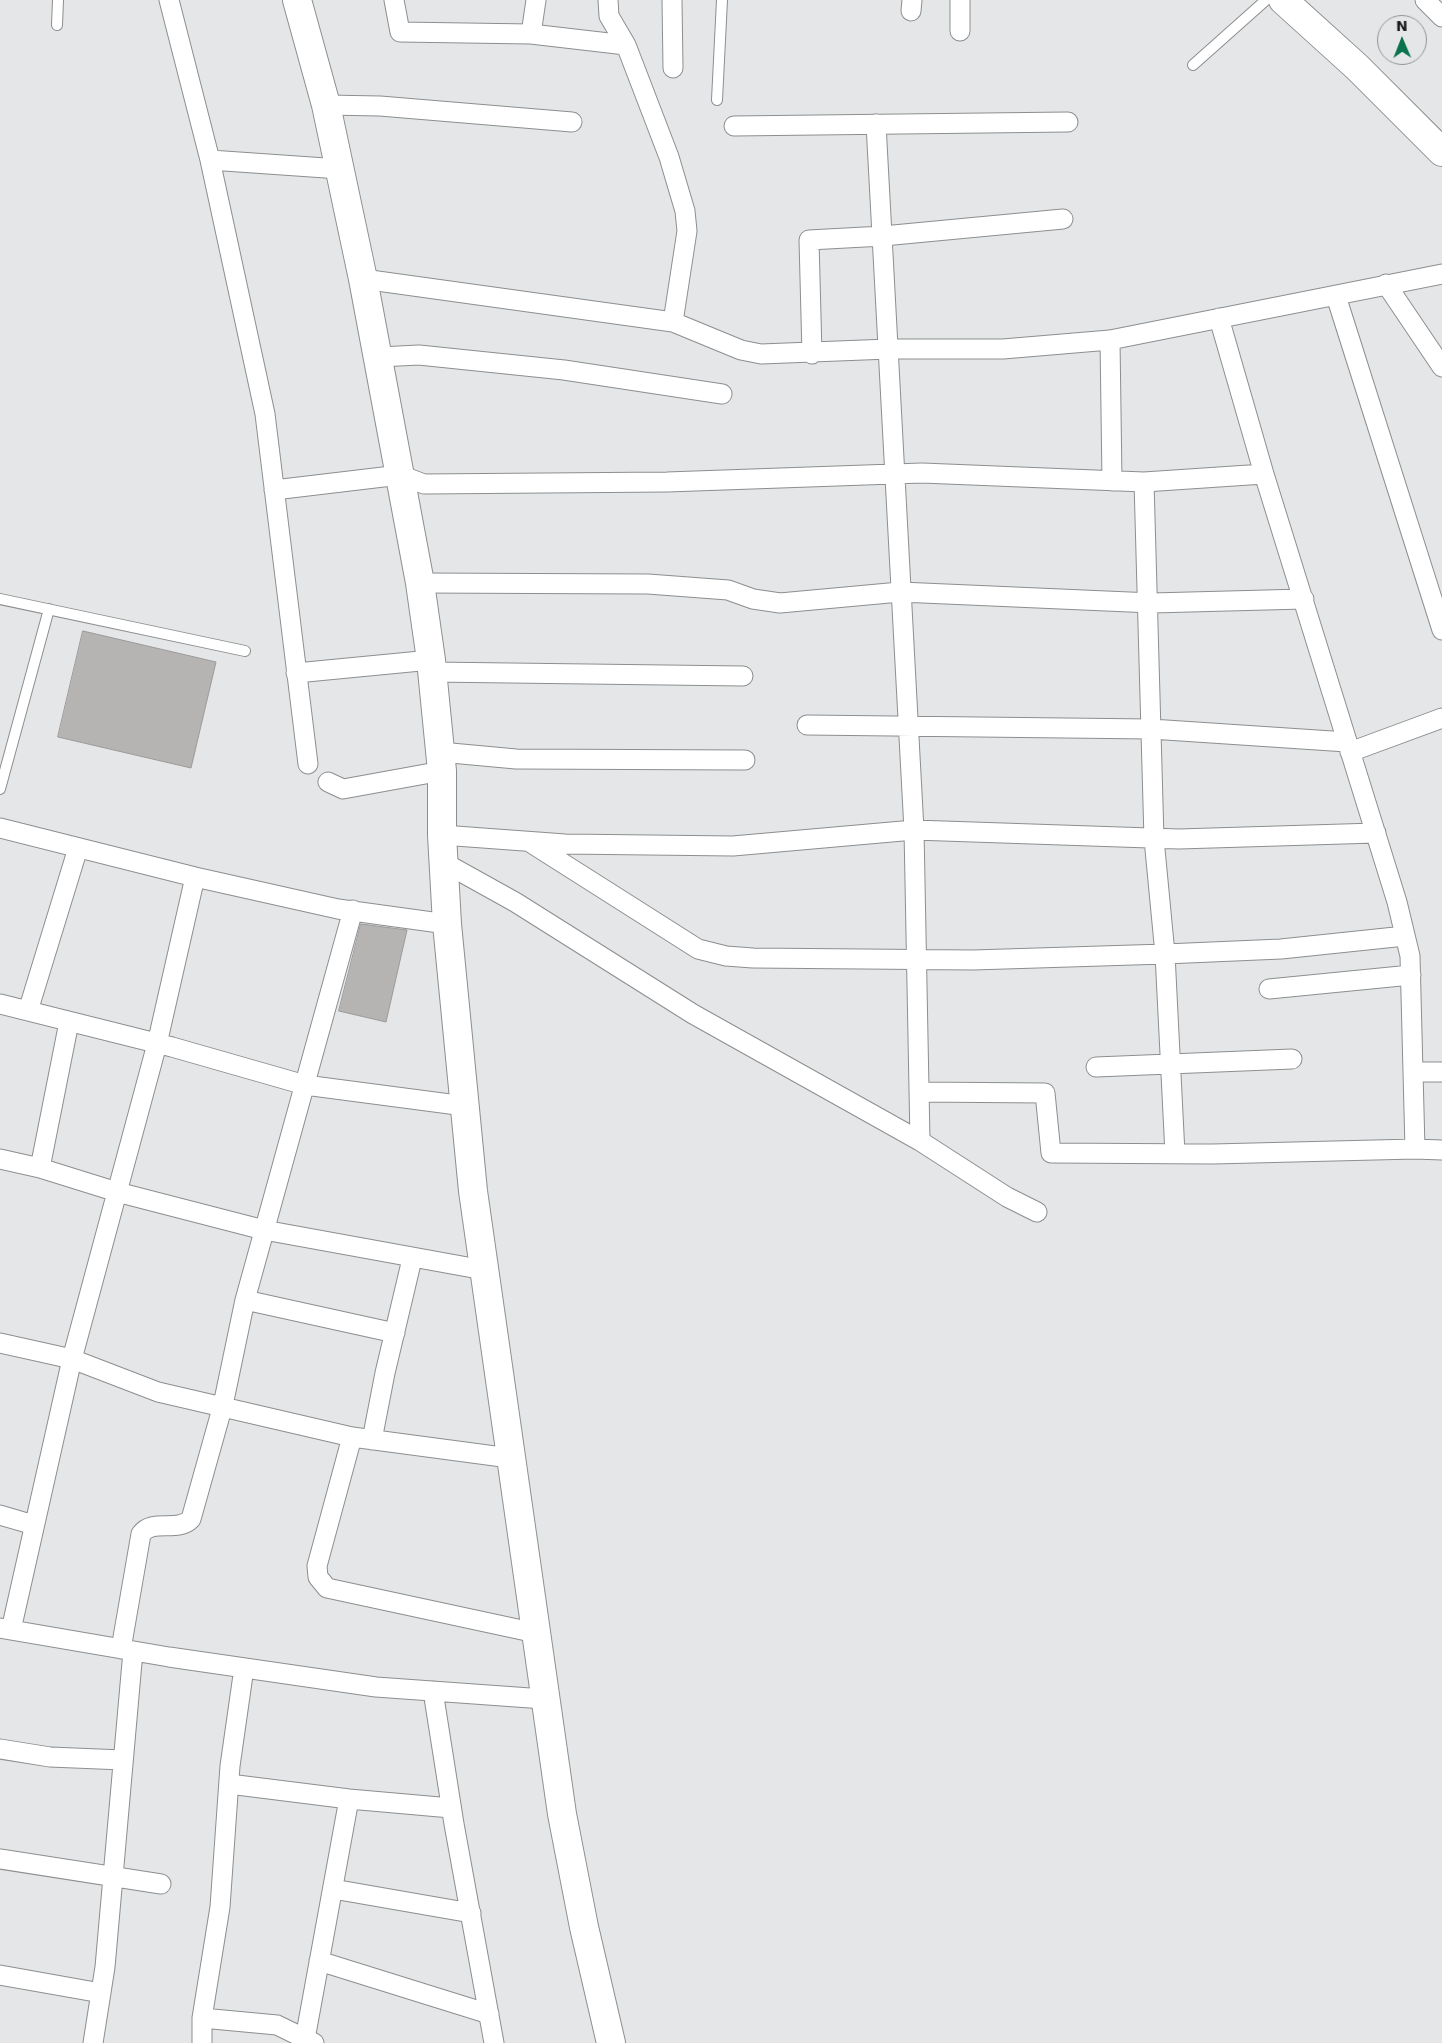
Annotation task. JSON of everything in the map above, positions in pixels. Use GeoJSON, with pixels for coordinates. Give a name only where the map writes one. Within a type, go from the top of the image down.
{"type":"FeatureCollection","features":[{"type":"Feature","properties":{"kind":"street"},"geometry":{"type":"LineString","coordinates":[[169,0],[210,160],[265,414],[308,764]]}},
{"type":"Feature","properties":{"kind":"street"},"geometry":{"type":"LineString","coordinates":[[297,0],[326,105],[363,279],[420,583],[432,666],[441,762],[442,835],[447,924],[484,1270],[544,1700],[562,1814],[580,1908],[611,2043]]}},
{"type":"Feature","properties":{"kind":"street"},"geometry":{"type":"LineString","coordinates":[[394,0],[400,32],[530,34],[626,45]]}},
{"type":"Feature","properties":{"kind":"street"},"geometry":{"type":"LineString","coordinates":[[530,34],[536,0]]}},
{"type":"Feature","properties":{"kind":"street"},"geometry":{"type":"LineString","coordinates":[[608,0],[609,16],[626,45],[669,156],[685,211],[687,231],[672,322]]}},
{"type":"Feature","properties":{"kind":"street"},"geometry":{"type":"LineString","coordinates":[[672,0],[672,68]]}},
{"type":"Feature","properties":{"kind":"street"},"geometry":{"type":"LineString","coordinates":[[960,0],[960,31]]}},
{"type":"Feature","properties":{"kind":"street"},"geometry":{"type":"LineString","coordinates":[[1283,0],[1357,67],[1442,152]]}},
{"type":"Feature","properties":{"kind":"street"},"geometry":{"type":"LineString","coordinates":[[1425,0],[1442,17]]}},
{"type":"Feature","properties":{"kind":"street"},"geometry":{"type":"LineString","coordinates":[[326,105],[380,106],[572,122]]}},
{"type":"Feature","properties":{"kind":"street"},"geometry":{"type":"LineString","coordinates":[[734,126],[1068,122]]}},
{"type":"Feature","properties":{"kind":"street"},"geometry":{"type":"LineString","coordinates":[[876,124],[914,830],[920,1141]]}},
{"type":"Feature","properties":{"kind":"street"},"geometry":{"type":"LineString","coordinates":[[210,160],[340,170]]}},
{"type":"Feature","properties":{"kind":"street"},"geometry":{"type":"LineString","coordinates":[[812,354],[809,240],[883,236],[1063,219]]}},
{"type":"Feature","properties":{"kind":"street"},"geometry":{"type":"LineString","coordinates":[[363,279],[672,322],[741,350],[761,354],[812,354],[889,349],[1003,349],[1110,340],[1442,274]]}},
{"type":"Feature","properties":{"kind":"street"},"geometry":{"type":"LineString","coordinates":[[1386,284],[1442,367]]}},
{"type":"Feature","properties":{"kind":"street"},"geometry":{"type":"LineString","coordinates":[[1336,296],[1442,630]]}},
{"type":"Feature","properties":{"kind":"street"},"geometry":{"type":"LineString","coordinates":[[1218,318],[1264,474],[1376,834],[1410,956],[1415,1149]]}},
{"type":"Feature","properties":{"kind":"street"},"geometry":{"type":"LineString","coordinates":[[1110,340],[1112,481]]}},
{"type":"Feature","properties":{"kind":"street"},"geometry":{"type":"LineString","coordinates":[[379,357],[419,355],[564,370],[722,394]]}},
{"type":"Feature","properties":{"kind":"street"},"geometry":{"type":"LineString","coordinates":[[274,490],[400,475],[424,484],[434,484],[667,482],[894,474],[1017,476],[1144,482],[1264,474]]}},
{"type":"Feature","properties":{"kind":"street"},"geometry":{"type":"LineString","coordinates":[[1144,482],[1154,839],[1164,954],[1175,1154]]}},
{"type":"Feature","properties":{"kind":"street"},"geometry":{"type":"LineString","coordinates":[[420,583],[648,584],[728,590],[753,599],[780,603],[900,592],[1147,602],[1304,598]]}},
{"type":"Feature","properties":{"kind":"street"},"geometry":{"type":"LineString","coordinates":[[296,673],[432,666],[743,676]]}},
{"type":"Feature","properties":{"kind":"street"},"geometry":{"type":"LineString","coordinates":[[807,725],[1151,729],[1349,747],[1442,718]]}},
{"type":"Feature","properties":{"kind":"street"},"geometry":{"type":"LineString","coordinates":[[328,782],[343,789],[441,762],[516,759],[745,760]]}},
{"type":"Feature","properties":{"kind":"street"},"geometry":{"type":"LineString","coordinates":[[0,828],[195,877],[353,910],[447,924]]}},
{"type":"Feature","properties":{"kind":"street"},"geometry":{"type":"LineString","coordinates":[[442,835],[565,844],[733,846],[914,830],[1154,839],[1376,834]]}},
{"type":"Feature","properties":{"kind":"street"},"geometry":{"type":"LineString","coordinates":[[528,842],[698,949],[726,956],[917,960],[1164,954],[1281,949],[1405,936]]}},
{"type":"Feature","properties":{"kind":"street"},"geometry":{"type":"LineString","coordinates":[[28,1011],[78,848]]}},
{"type":"Feature","properties":{"kind":"street"},"geometry":{"type":"LineString","coordinates":[[443,862],[514,902],[693,1014],[920,1141],[1007,1197],[1037,1212]]}},
{"type":"Feature","properties":{"kind":"street"},"geometry":{"type":"LineString","coordinates":[[195,877],[157,1044],[72,1360],[34,1525],[5,1629],[127,1650],[376,1687],[544,1700]]}},
{"type":"Feature","properties":{"kind":"street"},"geometry":{"type":"LineString","coordinates":[[93,2043],[101,1993],[114,1878],[123,1760],[127,1650],[141,1534],[148,1527],[180,1525],[191,1519],[223,1405],[245,1300],[353,910]]}},
{"type":"Feature","properties":{"kind":"street"},"geometry":{"type":"LineString","coordinates":[[1269,989],[1411,975]]}},
{"type":"Feature","properties":{"kind":"street"},"geometry":{"type":"LineString","coordinates":[[0,1004],[157,1044],[305,1085],[465,1106]]}},
{"type":"Feature","properties":{"kind":"street"},"geometry":{"type":"LineString","coordinates":[[40,1168],[70,1022]]}},
{"type":"Feature","properties":{"kind":"street"},"geometry":{"type":"LineString","coordinates":[[1096,1067],[1292,1059]]}},
{"type":"Feature","properties":{"kind":"street"},"geometry":{"type":"LineString","coordinates":[[1413,1072],[1442,1072]]}},
{"type":"Feature","properties":{"kind":"street"},"geometry":{"type":"LineString","coordinates":[[919,1092],[1046,1093],[1051,1153],[1175,1154],[1442,1150]]}},
{"type":"Feature","properties":{"kind":"street"},"geometry":{"type":"LineString","coordinates":[[0,1159],[40,1168],[117,1192],[264,1230],[412,1259],[484,1270]]}},
{"type":"Feature","properties":{"kind":"street"},"geometry":{"type":"LineString","coordinates":[[372,1440],[412,1259]]}},
{"type":"Feature","properties":{"kind":"street"},"geometry":{"type":"LineString","coordinates":[[245,1300],[395,1333]]}},
{"type":"Feature","properties":{"kind":"street"},"geometry":{"type":"LineString","coordinates":[[0,1343],[72,1360],[158,1392],[223,1405],[352,1437],[510,1458]]}},
{"type":"Feature","properties":{"kind":"street"},"geometry":{"type":"LineString","coordinates":[[352,1437],[317,1566],[321,1584],[327,1588],[536,1633]]}},
{"type":"Feature","properties":{"kind":"street"},"geometry":{"type":"LineString","coordinates":[[0,1515],[34,1525]]}},
{"type":"Feature","properties":{"kind":"street"},"geometry":{"type":"LineString","coordinates":[[202,2043],[202,2018],[220,1907],[229,1784],[244,1668]]}},
{"type":"Feature","properties":{"kind":"street"},"geometry":{"type":"LineString","coordinates":[[433,1691],[451,1808],[494,2043]]}},
{"type":"Feature","properties":{"kind":"street"},"geometry":{"type":"LineString","coordinates":[[0,1749],[50,1757],[123,1760]]}},
{"type":"Feature","properties":{"kind":"street"},"geometry":{"type":"LineString","coordinates":[[229,1784],[349,1799],[451,1808]]}},
{"type":"Feature","properties":{"kind":"street"},"geometry":{"type":"LineString","coordinates":[[202,2018],[276,2025],[310,2041],[319,1961],[349,1799]]}},
{"type":"Feature","properties":{"kind":"street"},"geometry":{"type":"LineString","coordinates":[[0,1859],[161,1884]]}},
{"type":"Feature","properties":{"kind":"street"},"geometry":{"type":"LineString","coordinates":[[333,1889],[471,1913]]}},
{"type":"Feature","properties":{"kind":"street"},"geometry":{"type":"LineString","coordinates":[[319,1961],[489,2014]]}},
{"type":"Feature","properties":{"kind":"street"},"geometry":{"type":"LineString","coordinates":[[0,1975],[101,1993]]}},
{"type":"Feature","properties":{"kind":"lane"},"geometry":{"type":"LineString","coordinates":[[57,25],[58,0]]}},
{"type":"Feature","properties":{"kind":"lane"},"geometry":{"type":"LineString","coordinates":[[717,100],[722,0]]}},
{"type":"Feature","properties":{"kind":"lane"},"geometry":{"type":"LineString","coordinates":[[1193,65],[1266,0]]}},
{"type":"Feature","properties":{"kind":"lane"},"geometry":{"type":"LineString","coordinates":[[0,599],[244,651]]}},
{"type":"Feature","properties":{"kind":"lane"},"geometry":{"type":"LineString","coordinates":[[0,789],[50,609]]}},
{"type":"Feature","properties":{"kind":"building"},"geometry":{"type":"Polygon","coordinates":[[[83,631],[216,662],[191,768],[58,737],[83,631]]]}},
{"type":"Feature","properties":{"kind":"building"},"geometry":{"type":"Polygon","coordinates":[[[361,924],[407,930],[386,1022],[339,1011],[361,924]]]}}]}
